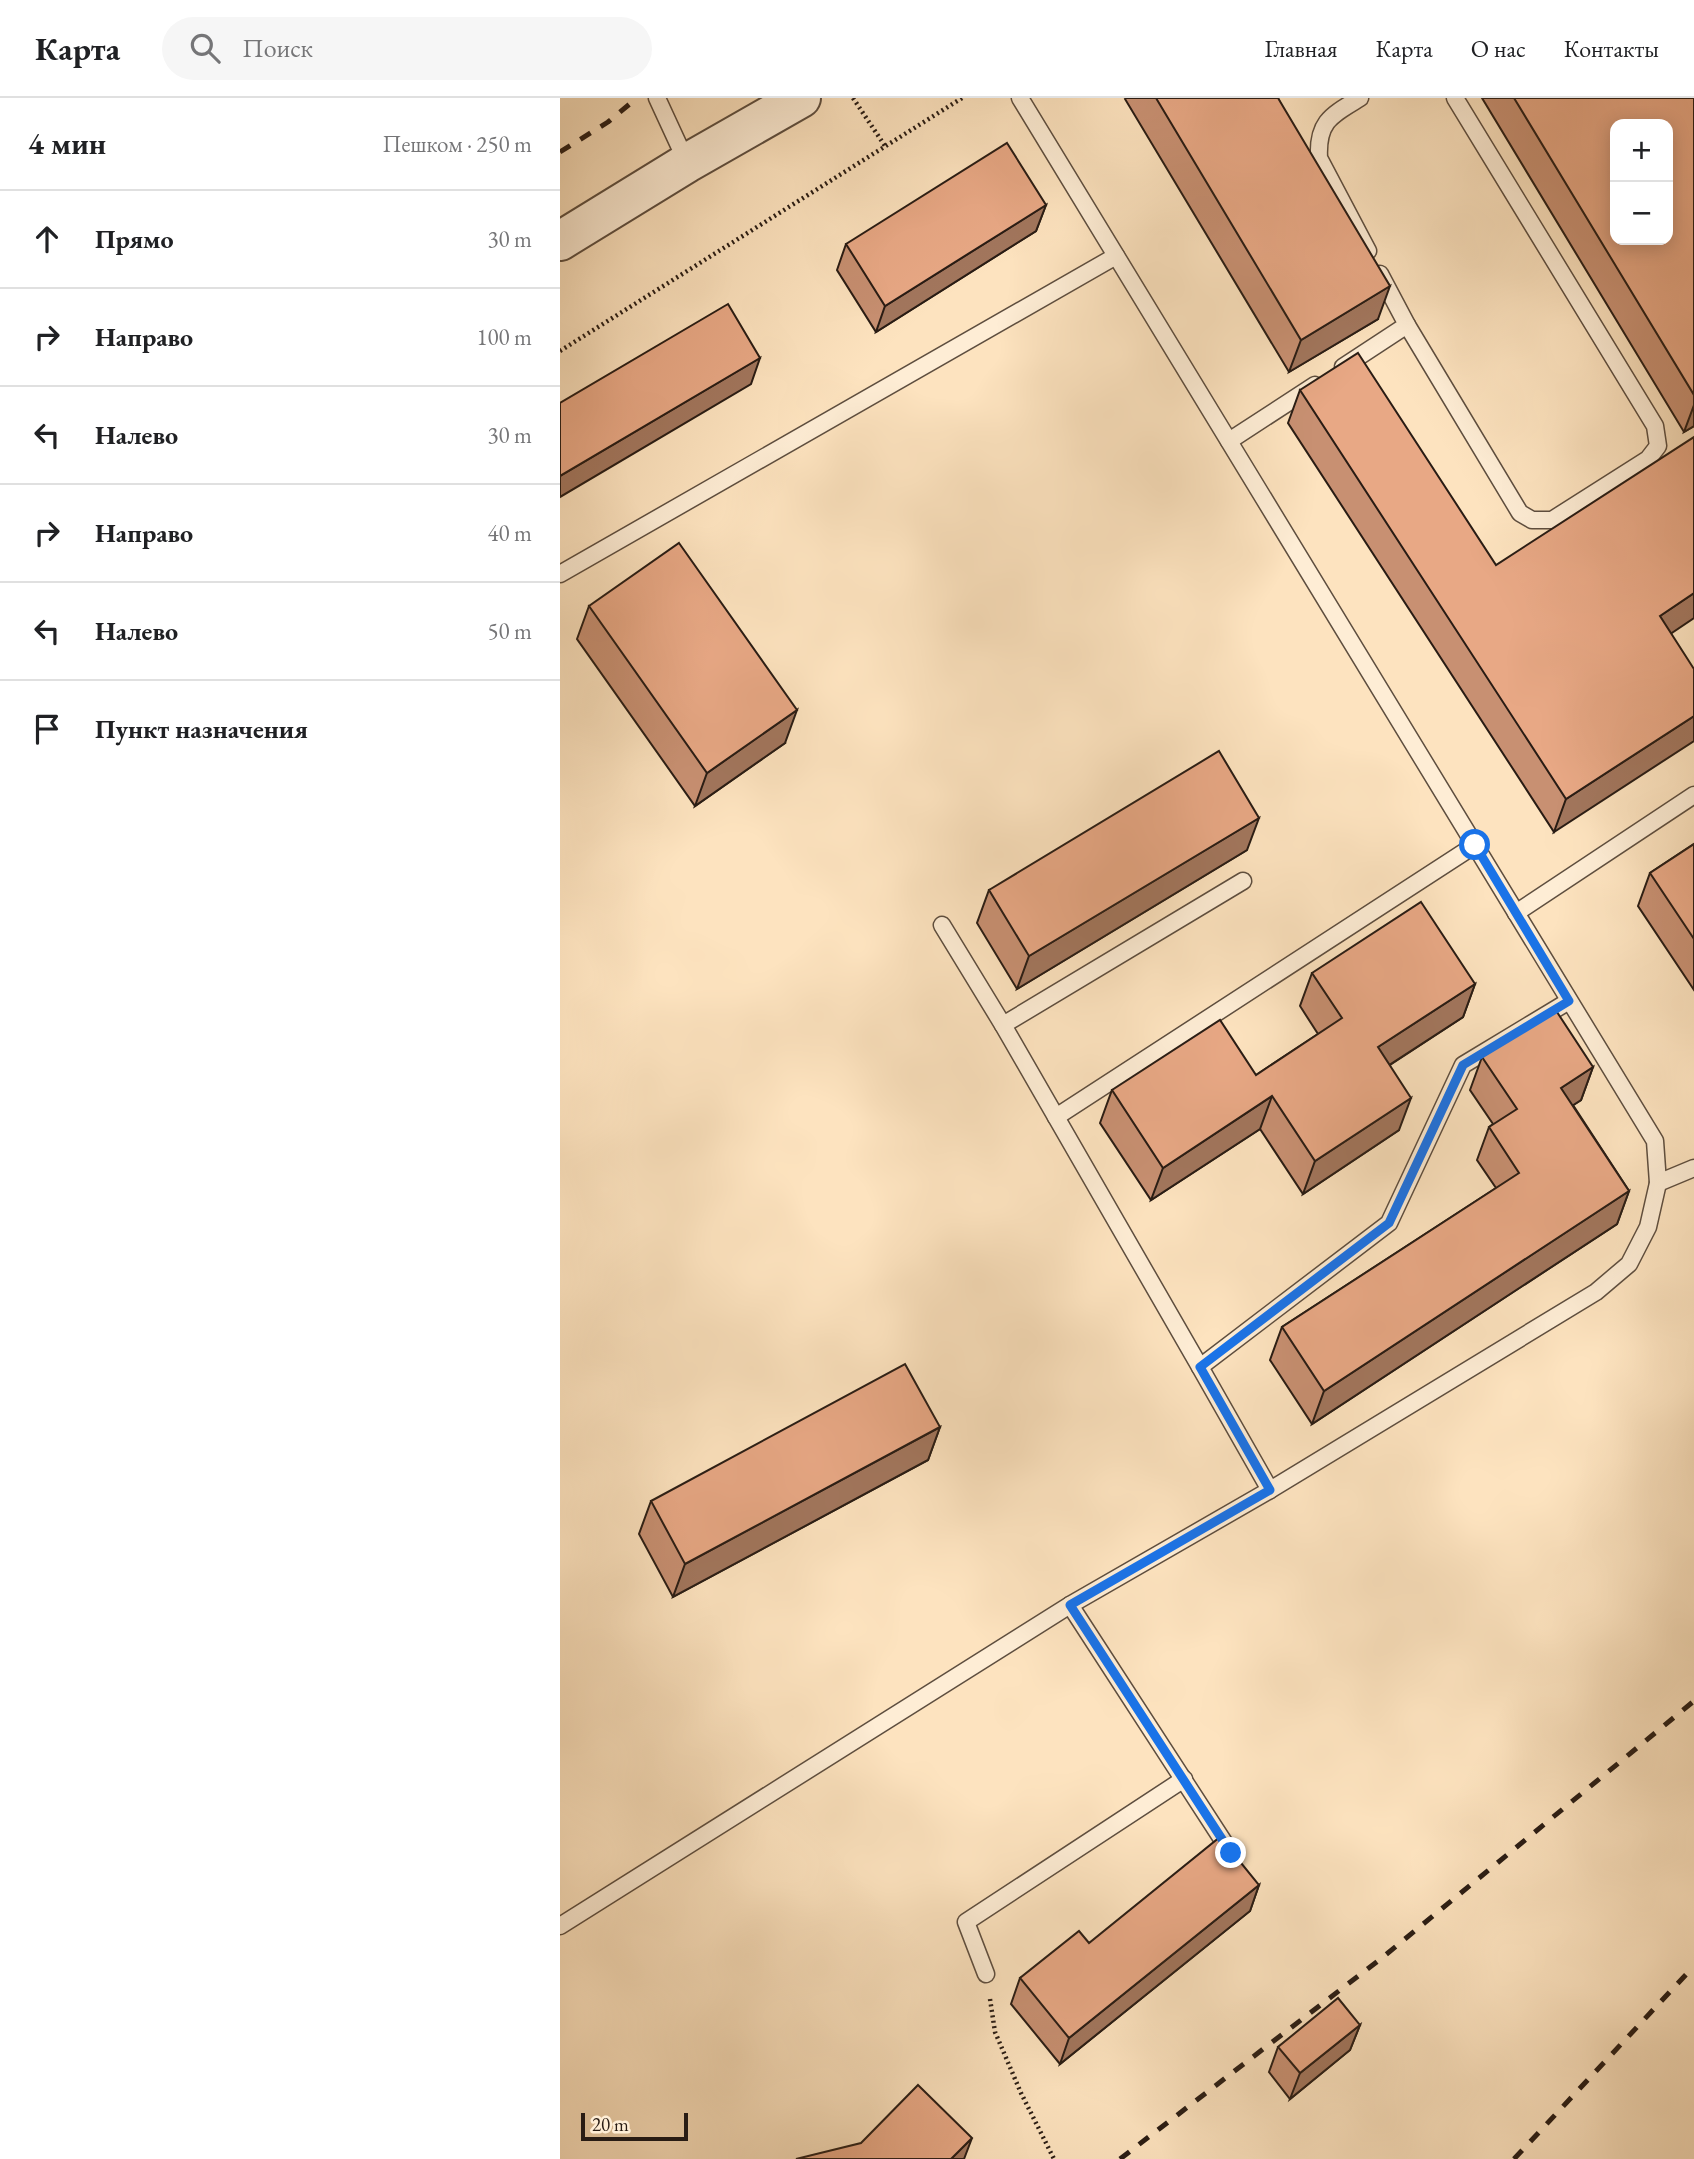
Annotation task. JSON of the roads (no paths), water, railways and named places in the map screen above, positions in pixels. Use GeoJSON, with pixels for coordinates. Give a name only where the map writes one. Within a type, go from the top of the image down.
{"type":"FeatureCollection","features":[{"type":"Feature","properties":{"kind":"street"},"geometry":{"type":"LineString","coordinates":[[560,241],[687,163],[801,98]]}},
{"type":"Feature","properties":{"kind":"lane"},"geometry":{"type":"LineString","coordinates":[[657,98],[687,163]]}},
{"type":"Feature","properties":{"kind":"lane"},"geometry":{"type":"LineString","coordinates":[[560,1926],[1070,1605],[1270,1490],[1596,1292],[1629,1264],[1648,1227],[1658,1183],[1655,1141],[1020,98]]}},
{"type":"Feature","properties":{"kind":"lane"},"geometry":{"type":"LineString","coordinates":[[1360,98],[1330,116],[1318,141],[1319,158],[1407,325],[1520,513],[1532,520],[1552,520],[1648,459],[1658,446],[1656,426],[1455,98]]}},
{"type":"Feature","properties":{"kind":"lane"},"geometry":{"type":"LineString","coordinates":[[560,574],[1116,256]]}},
{"type":"Feature","properties":{"kind":"lane"},"geometry":{"type":"LineString","coordinates":[[1229,441],[1407,325]]}},
{"type":"Feature","properties":{"kind":"lane"},"geometry":{"type":"LineString","coordinates":[[1516,912],[1694,795]]}},
{"type":"Feature","properties":{"kind":"lane"},"geometry":{"type":"LineString","coordinates":[[1055,1117],[1475,845]]}},
{"type":"Feature","properties":{"kind":"lane"},"geometry":{"type":"LineString","coordinates":[[1003,1025],[1243,881]]}},
{"type":"Feature","properties":{"kind":"lane"},"geometry":{"type":"LineString","coordinates":[[943,925],[1270,1490]]}},
{"type":"Feature","properties":{"kind":"lane"},"geometry":{"type":"LineString","coordinates":[[1200,1367],[1389,1223],[1463,1065],[1569,1001]]}},
{"type":"Feature","properties":{"kind":"lane"},"geometry":{"type":"LineString","coordinates":[[1658,1183],[1694,1168]]}},
{"type":"Feature","properties":{"kind":"lane"},"geometry":{"type":"LineString","coordinates":[[1070,1605],[1231,1853]]}},
{"type":"Feature","properties":{"kind":"lane"},"geometry":{"type":"LineString","coordinates":[[986,1974],[966,1922],[1184,1779]]}},
{"type":"Feature","properties":{"kind":"railway"},"geometry":{"type":"LineString","coordinates":[[560,152],[608,122],[637,98]]}},
{"type":"Feature","properties":{"kind":"railway"},"geometry":{"type":"LineString","coordinates":[[1120,2159],[1383,1957],[1694,1701]]}},
{"type":"Feature","properties":{"kind":"railway"},"geometry":{"type":"LineString","coordinates":[[1514,2159],[1694,1966]]}}]}
